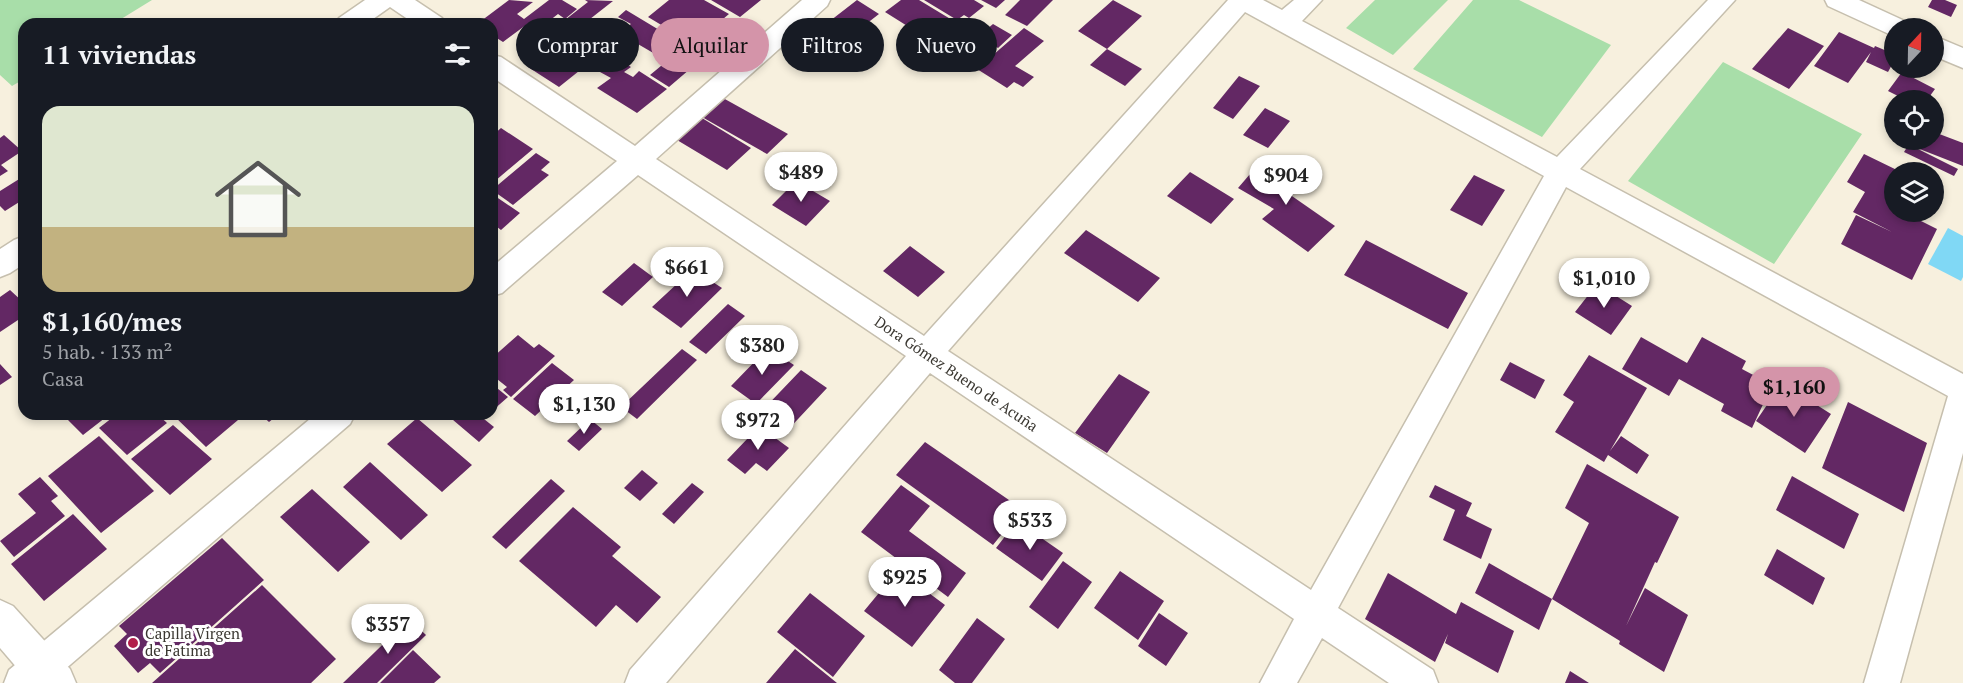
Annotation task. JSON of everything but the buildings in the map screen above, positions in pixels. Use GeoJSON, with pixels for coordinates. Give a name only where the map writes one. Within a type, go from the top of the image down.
{"type":"FeatureCollection","features":[{"type":"Feature","properties":{"kind":"street"},"geometry":{"type":"LineString","coordinates":[[356,18],[382,0]]}},
{"type":"Feature","properties":{"kind":"street"},"geometry":{"type":"LineString","coordinates":[[397,0],[424,18]]}},
{"type":"Feature","properties":{"kind":"street"},"geometry":{"type":"LineString","coordinates":[[498,279],[636,161],[818,0]]}},
{"type":"Feature","properties":{"kind":"street"},"geometry":{"type":"LineString","coordinates":[[643,683],[926,355],[1242,0],[1963,389]]}},
{"type":"Feature","properties":{"kind":"street"},"geometry":{"type":"LineString","coordinates":[[1284,22],[1310,0]]}},
{"type":"Feature","properties":{"kind":"street"},"geometry":{"type":"LineString","coordinates":[[1278,683],[1560,172],[1723,0]]}},
{"type":"Feature","properties":{"kind":"street"},"geometry":{"type":"LineString","coordinates":[[1837,0],[1884,22]]}},
{"type":"Feature","properties":{"kind":"street"},"geometry":{"type":"LineString","coordinates":[[1944,50],[1963,59]]}},
{"type":"Feature","properties":{"kind":"street","name":"Dora Gómez Bueno de Acuña"},"geometry":{"type":"LineString","coordinates":[[498,68],[1420,683]]}},
{"type":"Feature","properties":{"kind":"street"},"geometry":{"type":"LineString","coordinates":[[0,265],[18,252]]}},
{"type":"Feature","properties":{"kind":"street"},"geometry":{"type":"LineString","coordinates":[[1882,683],[1963,397]]}},
{"type":"Feature","properties":{"kind":"street"},"geometry":{"type":"LineString","coordinates":[[0,619],[40,678],[332,420]]}},
{"type":"Feature","properties":{"kind":"green space"},"geometry":{"type":"Polygon","coordinates":[[[0,0],[152,0],[123,18],[18,18],[18,82],[12,86],[0,75],[0,0]]]}},
{"type":"Feature","properties":{"kind":"green space"},"geometry":{"type":"Polygon","coordinates":[[[1375,0],[1448,0],[1393,55],[1346,28],[1375,0]]]}},
{"type":"Feature","properties":{"kind":"green space"},"geometry":{"type":"Polygon","coordinates":[[[1473,0],[1519,0],[1611,45],[1542,137],[1413,69],[1473,0]]]}},
{"type":"Feature","properties":{"kind":"green space"},"geometry":{"type":"Polygon","coordinates":[[[1723,62],[1862,134],[1774,264],[1628,181],[1723,62]]]}},
{"type":"Feature","properties":{"kind":"water"},"geometry":{"type":"Polygon","coordinates":[[[1948,228],[1963,236],[1963,277],[1961,281],[1928,264],[1948,228]]]}},
{"type":"Feature","properties":{"kind":"place","name":"Capilla Virgen de Fatima"},"geometry":{"type":"Point","coordinates":[133,643]}}]}
